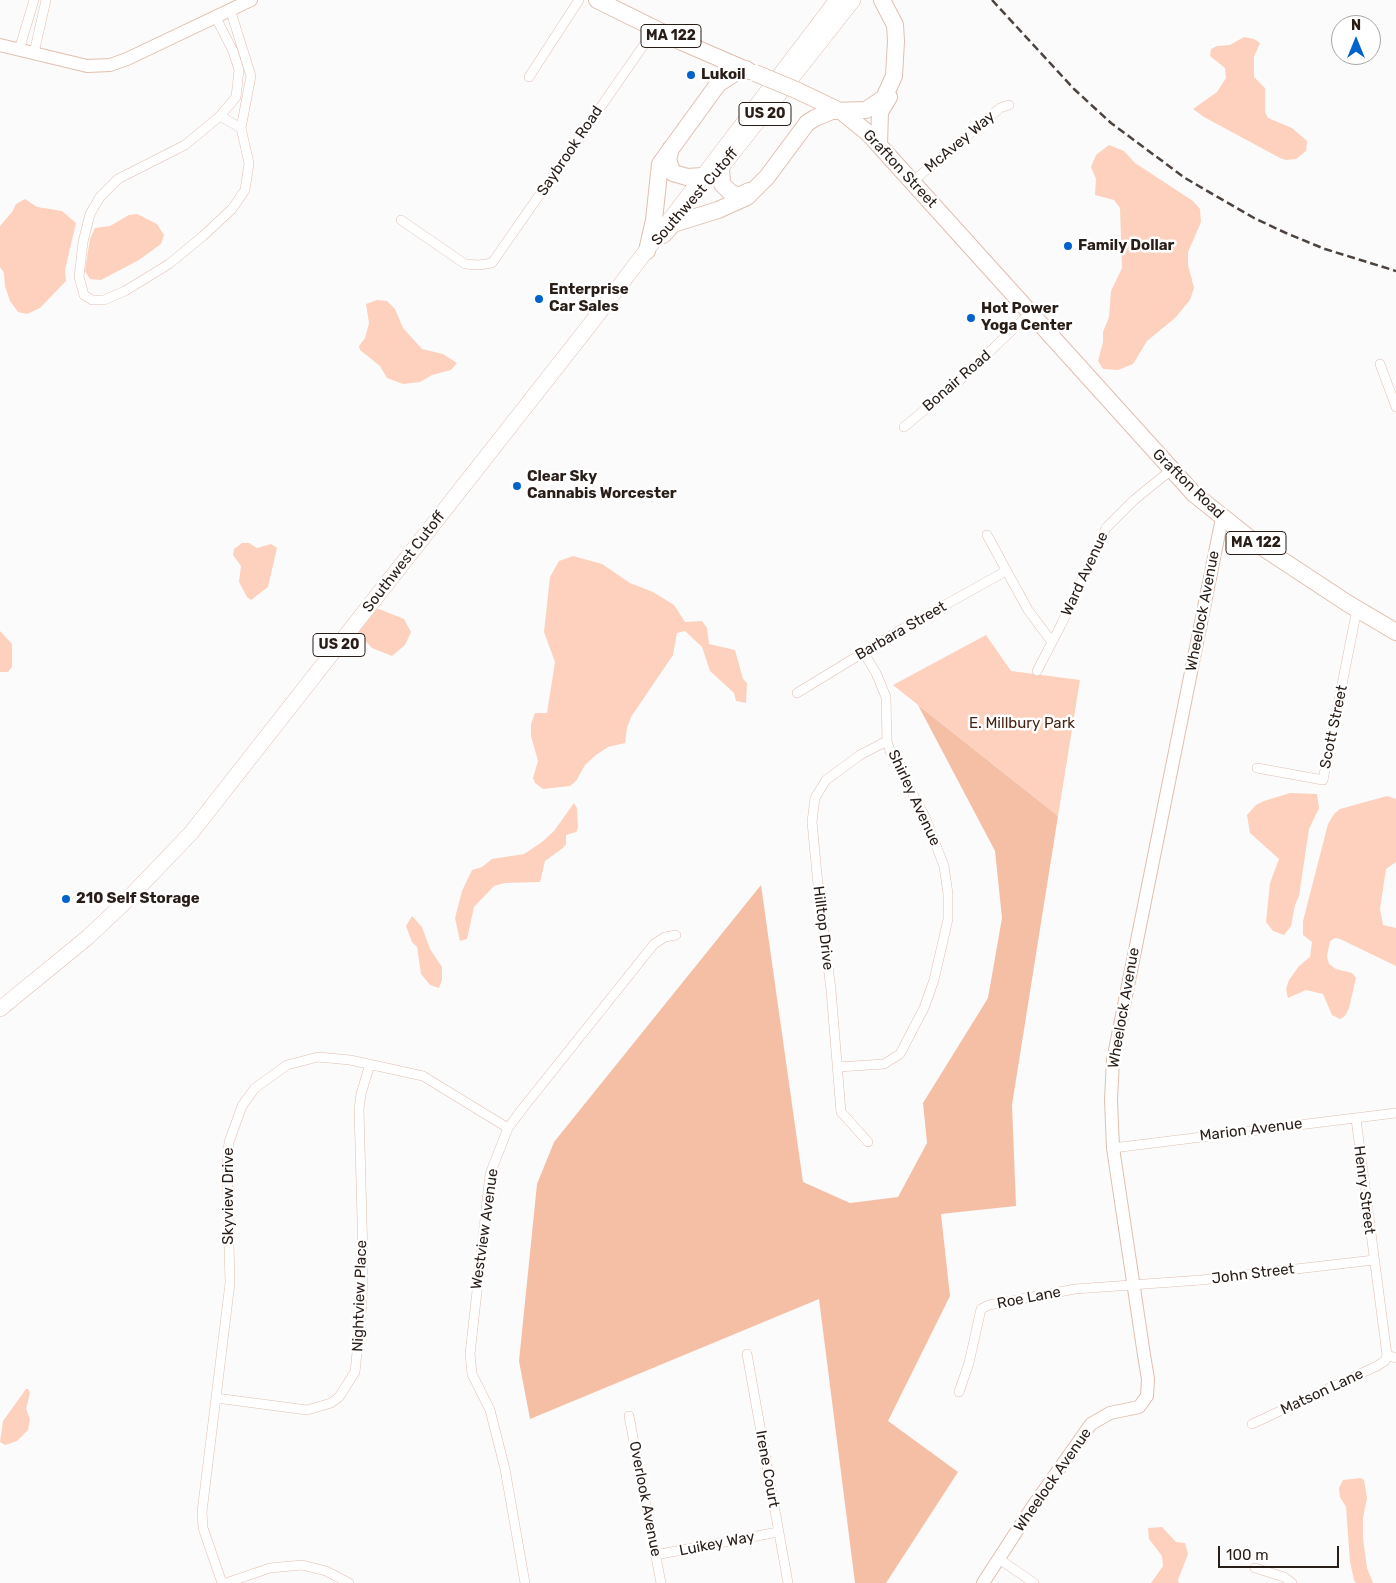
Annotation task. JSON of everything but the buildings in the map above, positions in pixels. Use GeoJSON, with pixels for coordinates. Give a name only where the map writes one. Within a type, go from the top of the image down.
{"type":"FeatureCollection","features":[{"type":"Feature","properties":{"kind":"highway","name":"Grafton Street"},"geometry":{"type":"LineString","coordinates":[[597,0],[618,5],[655,29],[714,56],[803,92],[842,112],[879,145],[1135,430]]}},
{"type":"Feature","properties":{"kind":"highway"},"geometry":{"type":"LineString","coordinates":[[668,230],[747,197],[766,177],[807,124],[825,113],[866,110],[880,103],[888,93],[895,64],[896,32],[892,19],[882,0]]}},
{"type":"Feature","properties":{"kind":"highway"},"geometry":{"type":"LineString","coordinates":[[879,145],[880,112],[894,87],[902,49],[899,28],[888,0]]}},
{"type":"Feature","properties":{"kind":"highway"},"geometry":{"type":"LineString","coordinates":[[714,56],[719,72],[718,84]]}},
{"type":"Feature","properties":{"kind":"highway"},"geometry":{"type":"LineString","coordinates":[[646,251],[654,220],[660,164],[718,84],[735,73],[750,71]]}},
{"type":"Feature","properties":{"kind":"highway"},"geometry":{"type":"LineString","coordinates":[[721,168],[722,184],[731,193],[739,196],[752,189],[808,119],[803,92]]}},
{"type":"Feature","properties":{"kind":"highway"},"geometry":{"type":"LineString","coordinates":[[671,147],[668,160],[673,173],[687,177],[702,176]]}},
{"type":"Feature","properties":{"kind":"highway","name":"Grafton Road"},"geometry":{"type":"LineString","coordinates":[[1135,430],[1194,494],[1222,518],[1253,541],[1357,609],[1396,632]]}},
{"type":"Feature","properties":{"kind":"main road","name":"Southwest Cutoff"},"geometry":{"type":"LineString","coordinates":[[0,1008],[88,937],[129,898],[190,833],[392,580],[646,251],[836,0]]}},
{"type":"Feature","properties":{"kind":"main road","name":"Southwest Cutoff"},"geometry":{"type":"LineString","coordinates":[[646,251],[668,230],[721,168],[853,0]]}},
{"type":"Feature","properties":{"kind":"street"},"geometry":{"type":"LineString","coordinates":[[18,50],[34,0]]}},
{"type":"Feature","properties":{"kind":"street"},"geometry":{"type":"LineString","coordinates":[[34,53],[46,0]]}},
{"type":"Feature","properties":{"kind":"street"},"geometry":{"type":"LineString","coordinates":[[0,45],[87,66],[110,65],[127,59],[251,0]]}},
{"type":"Feature","properties":{"kind":"street"},"geometry":{"type":"LineString","coordinates":[[529,77],[579,0]]}},
{"type":"Feature","properties":{"kind":"street"},"geometry":{"type":"LineString","coordinates":[[215,16],[233,51],[239,70],[236,97],[220,116],[185,145],[118,179],[100,197],[90,214],[82,242],[79,277],[84,296],[92,300],[104,300],[125,291],[169,264],[232,209],[245,190],[249,173],[248,152],[241,128],[251,76],[230,9]]}},
{"type":"Feature","properties":{"kind":"street","name":"Saybrook Road"},"geometry":{"type":"LineString","coordinates":[[402,220],[465,264],[481,265],[492,263],[655,29]]}},
{"type":"Feature","properties":{"kind":"street","name":"McAvey Way"},"geometry":{"type":"LineString","coordinates":[[912,182],[1000,108],[1009,105]]}},
{"type":"Feature","properties":{"kind":"street"},"geometry":{"type":"LineString","coordinates":[[220,116],[241,128]]}},
{"type":"Feature","properties":{"kind":"street","name":"Bonair Road"},"geometry":{"type":"LineString","coordinates":[[904,427],[958,382],[1030,313]]}},
{"type":"Feature","properties":{"kind":"street"},"geometry":{"type":"LineString","coordinates":[[1380,364],[1396,407]]}},
{"type":"Feature","properties":{"kind":"street","name":"Ward Avenue"},"geometry":{"type":"LineString","coordinates":[[1037,671],[1106,528],[1134,500],[1171,470]]}},
{"type":"Feature","properties":{"kind":"street","name":"Wheelock Avenue"},"geometry":{"type":"LineString","coordinates":[[983,1583],[1091,1424],[1110,1413],[1139,1407],[1146,1396],[1148,1379],[1132,1284],[1113,1148],[1111,1090],[1116,1040],[1222,518]]}},
{"type":"Feature","properties":{"kind":"street"},"geometry":{"type":"LineString","coordinates":[[987,535],[1028,610],[1052,642]]}},
{"type":"Feature","properties":{"kind":"street","name":"Barbara Street"},"geometry":{"type":"LineString","coordinates":[[797,692],[1006,571]]}},
{"type":"Feature","properties":{"kind":"street","name":"Scott Street"},"geometry":{"type":"LineString","coordinates":[[1257,768],[1323,780],[1357,609]]}},
{"type":"Feature","properties":{"kind":"street","name":"Shirley Avenue"},"geometry":{"type":"LineString","coordinates":[[838,1067],[884,1064],[900,1054],[924,1008],[946,936],[948,899],[944,866],[934,837],[887,741],[886,697],[876,673],[864,653]]}},
{"type":"Feature","properties":{"kind":"street","name":"Hilltop Drive"},"geometry":{"type":"LineString","coordinates":[[868,1142],[841,1112],[812,822],[813,807],[821,785],[832,774],[887,741]]}},
{"type":"Feature","properties":{"kind":"street","name":"Westview Avenue"},"geometry":{"type":"LineString","coordinates":[[525,1583],[505,1469],[490,1410],[472,1374],[470,1354],[490,1174],[508,1128],[654,944],[665,937],[676,935]]}},
{"type":"Feature","properties":{"kind":"street","name":"Skyview Drive"},"geometry":{"type":"LineString","coordinates":[[222,1583],[202,1528],[202,1512],[230,1283],[227,1165],[229,1142],[242,1106],[255,1088],[287,1065],[318,1058],[350,1060],[423,1076],[508,1128]]}},
{"type":"Feature","properties":{"kind":"street","name":"Nightview Place"},"geometry":{"type":"LineString","coordinates":[[216,1398],[307,1410],[331,1403],[339,1397],[354,1372],[362,1304],[363,1257],[359,1109],[361,1094],[370,1064]]}},
{"type":"Feature","properties":{"kind":"street","name":"Marion Avenue"},"geometry":{"type":"LineString","coordinates":[[1113,1148],[1393,1114]]}},
{"type":"Feature","properties":{"kind":"street","name":"Henry Street"},"geometry":{"type":"LineString","coordinates":[[1356,1119],[1374,1260],[1391,1357]]}},
{"type":"Feature","properties":{"kind":"street","name":"John Street"},"geometry":{"type":"LineString","coordinates":[[1132,1284],[1201,1280],[1374,1260]]}},
{"type":"Feature","properties":{"kind":"street","name":"Roe Lane"},"geometry":{"type":"LineString","coordinates":[[959,1392],[969,1363],[981,1309],[989,1305],[1074,1289],[1132,1284]]}},
{"type":"Feature","properties":{"kind":"street","name":"Irene Court"},"geometry":{"type":"LineString","coordinates":[[747,1354],[788,1583]]}},
{"type":"Feature","properties":{"kind":"street","name":"Matson Lane"},"geometry":{"type":"LineString","coordinates":[[1252,1424],[1325,1393],[1391,1357]]}},
{"type":"Feature","properties":{"kind":"street","name":"Overlook Avenue"},"geometry":{"type":"LineString","coordinates":[[629,1416],[661,1583]]}},
{"type":"Feature","properties":{"kind":"street","name":"Luikey Way"},"geometry":{"type":"LineString","coordinates":[[655,1555],[778,1532]]}},
{"type":"Feature","properties":{"kind":"street"},"geometry":{"type":"LineString","coordinates":[[999,1558],[1034,1583]]}},
{"type":"Feature","properties":{"kind":"street"},"geometry":{"type":"LineString","coordinates":[[226,1583],[270,1568],[302,1565],[326,1571],[349,1583]]}},
{"type":"Feature","properties":{"kind":"street"},"geometry":{"type":"LineString","coordinates":[[1255,1568],[1284,1577],[1292,1583]]}},
{"type":"Feature","properties":{"kind":"green space"},"geometry":{"type":"Polygon","coordinates":[[[1244,37],[1254,39],[1260,43],[1254,57],[1254,77],[1265,88],[1265,112],[1268,118],[1292,128],[1307,141],[1306,151],[1296,159],[1286,160],[1280,158],[1204,117],[1193,109],[1217,92],[1226,78],[1225,68],[1210,56],[1211,49],[1217,46],[1230,45],[1244,37]]]}},
{"type":"Feature","properties":{"kind":"green space"},"geometry":{"type":"Polygon","coordinates":[[[1109,145],[1124,151],[1135,163],[1193,201],[1200,209],[1201,222],[1188,252],[1188,265],[1194,288],[1190,300],[1175,318],[1147,341],[1133,364],[1118,370],[1103,369],[1098,361],[1103,342],[1103,332],[1109,317],[1111,291],[1122,268],[1120,208],[1114,200],[1095,195],[1096,179],[1091,167],[1096,155],[1109,145]]]}},
{"type":"Feature","properties":{"kind":"green space"},"geometry":{"type":"Polygon","coordinates":[[[25,199],[37,207],[62,211],[76,223],[65,270],[66,281],[40,308],[27,314],[18,312],[10,301],[5,286],[4,273],[0,267],[0,226],[16,204],[25,199]]]}},
{"type":"Feature","properties":{"kind":"green space"},"geometry":{"type":"Polygon","coordinates":[[[137,214],[157,224],[164,235],[161,244],[139,260],[101,280],[90,279],[85,271],[90,239],[95,228],[110,226],[129,215],[137,214]]]}},
{"type":"Feature","properties":{"kind":"green space"},"geometry":{"type":"Polygon","coordinates":[[[377,300],[387,301],[395,309],[403,328],[422,349],[443,354],[457,363],[451,370],[432,375],[420,382],[403,384],[387,378],[380,366],[360,350],[359,346],[365,338],[369,323],[366,304],[377,300]]]}},
{"type":"Feature","properties":{"kind":"green space"},"geometry":{"type":"Polygon","coordinates":[[[242,543],[249,543],[257,548],[271,544],[277,548],[268,587],[251,600],[247,597],[239,582],[241,566],[233,555],[234,549],[242,543]]]}},
{"type":"Feature","properties":{"kind":"green space"},"geometry":{"type":"Polygon","coordinates":[[[573,556],[602,564],[630,583],[653,592],[674,605],[685,622],[702,621],[707,628],[709,644],[735,650],[743,679],[747,683],[746,703],[736,701],[734,693],[710,671],[702,647],[685,631],[677,633],[673,655],[631,717],[625,743],[608,747],[596,755],[585,765],[576,781],[570,786],[543,789],[535,783],[533,778],[538,761],[531,736],[531,724],[535,713],[547,713],[555,662],[544,632],[550,577],[559,561],[573,556]]]}},
{"type":"Feature","properties":{"kind":"green space"},"geometry":{"type":"Polygon","coordinates":[[[379,609],[404,619],[411,632],[405,645],[392,656],[372,648],[360,635],[359,631],[376,610],[379,609]]]}},
{"type":"Feature","properties":{"kind":"green space"},"geometry":{"type":"Polygon","coordinates":[[[0,631],[12,644],[12,667],[8,672],[0,672],[0,631]]]}},
{"type":"Feature","properties":{"kind":"green space","name":"E. Millbury Park"},"geometry":{"type":"Polygon","coordinates":[[[986,635],[1011,671],[1080,680],[1058,816],[893,685],[986,635]]]}},
{"type":"Feature","properties":{"kind":"green space"},"geometry":{"type":"Polygon","coordinates":[[[1290,793],[1317,794],[1319,808],[1309,829],[1299,896],[1295,905],[1291,926],[1284,935],[1273,931],[1266,922],[1270,883],[1279,859],[1250,833],[1247,815],[1256,805],[1290,793]]]}},
{"type":"Feature","properties":{"kind":"green space"},"geometry":{"type":"Polygon","coordinates":[[[1387,796],[1396,799],[1396,862],[1386,869],[1380,909],[1383,925],[1396,928],[1396,966],[1340,939],[1335,938],[1330,941],[1327,956],[1329,964],[1336,969],[1352,973],[1356,978],[1349,1008],[1345,1016],[1340,1019],[1332,1015],[1323,994],[1306,990],[1288,998],[1286,989],[1289,980],[1299,966],[1310,957],[1312,942],[1303,935],[1303,921],[1328,824],[1334,814],[1340,809],[1387,796]]]}},
{"type":"Feature","properties":{"kind":"green space"},"geometry":{"type":"Polygon","coordinates":[[[574,803],[577,808],[578,828],[576,832],[566,835],[566,844],[563,848],[545,861],[540,882],[505,883],[494,886],[474,907],[467,939],[460,941],[455,918],[462,891],[472,870],[482,867],[492,859],[524,854],[554,831],[574,803]]]}},
{"type":"Feature","properties":{"kind":"green space"},"geometry":{"type":"Polygon","coordinates":[[[412,916],[422,927],[430,949],[442,967],[442,980],[439,988],[430,985],[421,974],[417,947],[412,942],[406,926],[412,916]]]}},
{"type":"Feature","properties":{"kind":"green space"},"geometry":{"type":"Polygon","coordinates":[[[26,1389],[30,1393],[26,1409],[30,1419],[28,1430],[17,1441],[5,1445],[0,1442],[3,1421],[26,1389]]]}},
{"type":"Feature","properties":{"kind":"green space"},"geometry":{"type":"Polygon","coordinates":[[[1361,1478],[1364,1480],[1367,1498],[1363,1518],[1363,1539],[1367,1568],[1373,1583],[1356,1583],[1354,1580],[1350,1562],[1346,1507],[1340,1497],[1339,1488],[1343,1480],[1361,1478]]]}},
{"type":"Feature","properties":{"kind":"green space"},"geometry":{"type":"Polygon","coordinates":[[[1162,1527],[1176,1542],[1185,1543],[1188,1554],[1178,1580],[1179,1583],[1151,1583],[1163,1566],[1162,1556],[1149,1539],[1148,1528],[1162,1527]]]}},
{"type":"Feature","properties":{"kind":"shaded area"},"geometry":{"type":"Polygon","coordinates":[[[918,705],[1058,816],[1012,1105],[1016,1206],[941,1214],[950,1296],[888,1421],[958,1472],[886,1583],[855,1583],[819,1299],[530,1419],[519,1361],[537,1184],[554,1142],[761,885],[803,1182],[850,1203],[898,1197],[927,1143],[923,1103],[988,998],[1002,918],[995,851],[918,705]]]}},
{"type":"Feature","properties":{"kind":"railway"},"geometry":{"type":"LineString","coordinates":[[992,0],[1074,89],[1111,123],[1185,178],[1254,218],[1288,234],[1325,249],[1396,271]]}},
{"type":"Feature","properties":{"kind":"place","name":"Lukoil"},"geometry":{"type":"Point","coordinates":[691,75]}},
{"type":"Feature","properties":{"kind":"place","name":"Family Dollar"},"geometry":{"type":"Point","coordinates":[1068,246]}},
{"type":"Feature","properties":{"kind":"place","name":"Enterprise Car Sales"},"geometry":{"type":"Point","coordinates":[539,299]}},
{"type":"Feature","properties":{"kind":"place","name":"Hot Power Yoga Center"},"geometry":{"type":"Point","coordinates":[971,318]}},
{"type":"Feature","properties":{"kind":"place","name":"Clear Sky Cannabis Worcester"},"geometry":{"type":"Point","coordinates":[517,486]}},
{"type":"Feature","properties":{"kind":"place","name":"210 Self Storage"},"geometry":{"type":"Point","coordinates":[66,899]}}]}
